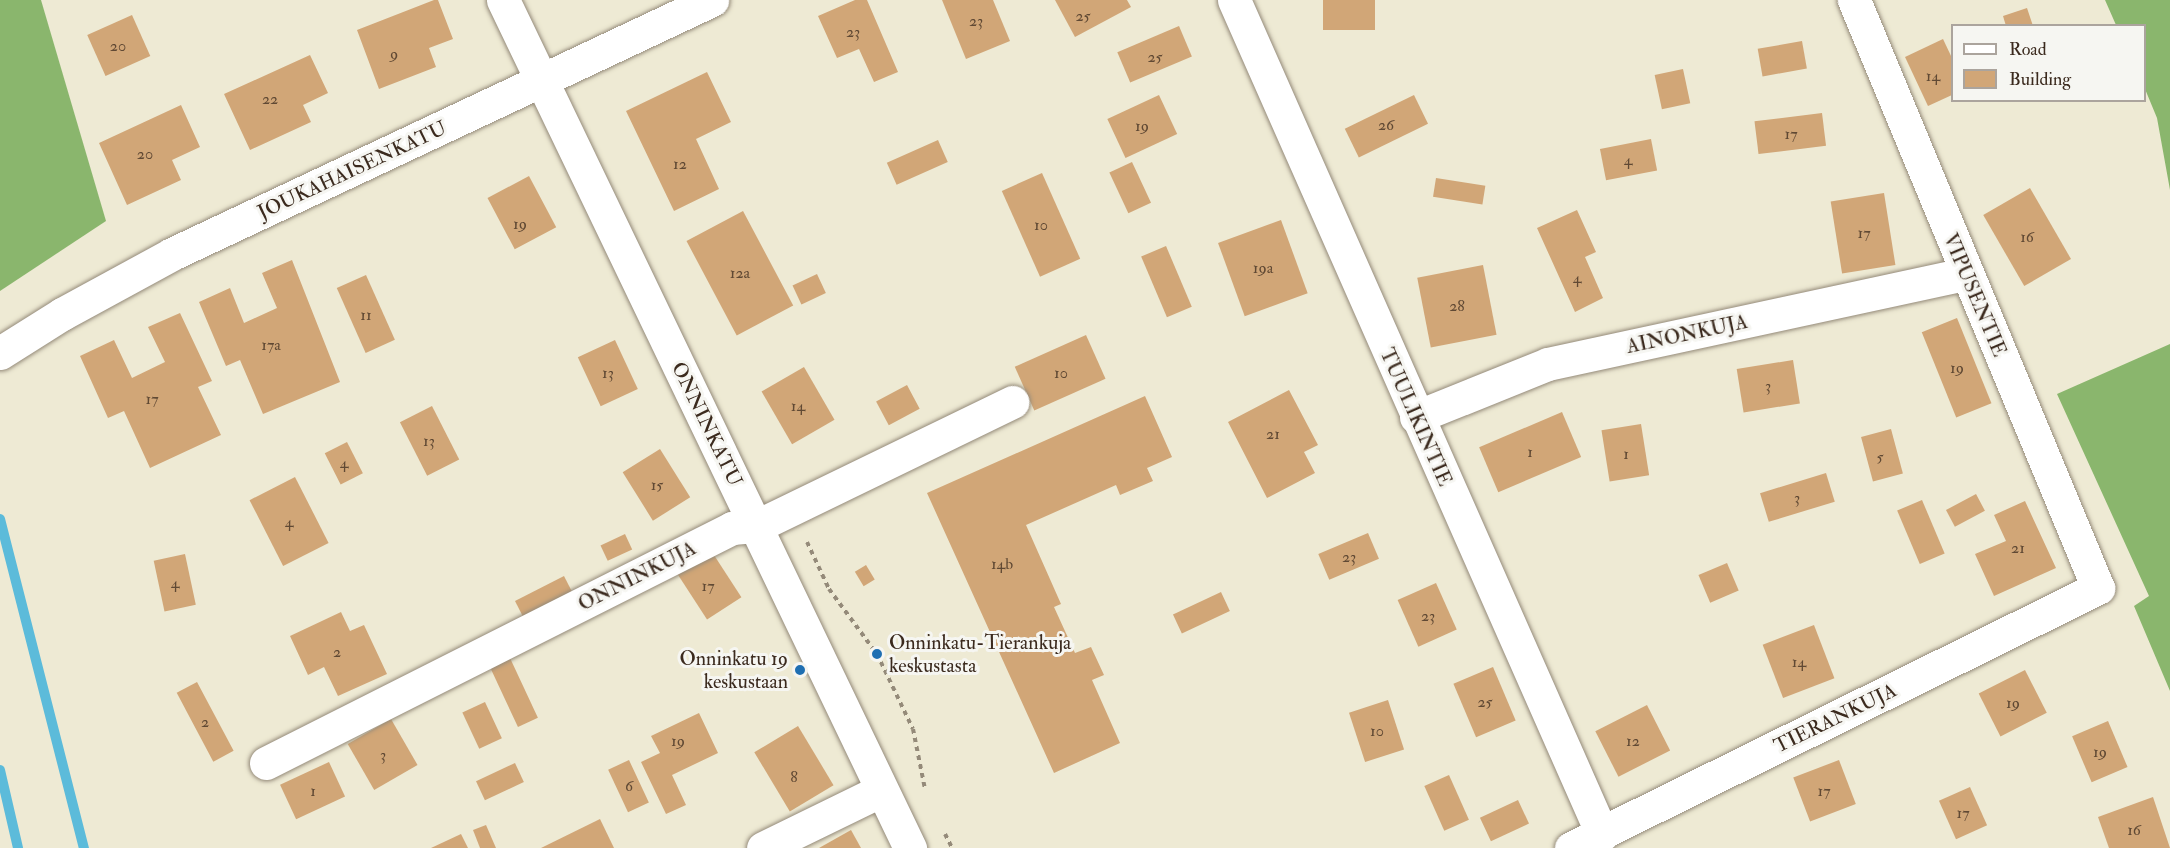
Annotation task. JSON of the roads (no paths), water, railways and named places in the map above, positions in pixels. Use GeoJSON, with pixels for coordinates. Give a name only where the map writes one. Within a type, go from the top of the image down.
{"type":"FeatureCollection","features":[{"type":"Feature","properties":{"kind":"street","name":"ONNINKATU"},"geometry":{"type":"LineString","coordinates":[[503,0],[539,82],[757,526],[910,848]]}},
{"type":"Feature","properties":{"kind":"street","name":"JOUKAHAISENKATU"},"geometry":{"type":"LineString","coordinates":[[0,353],[62,314],[172,254],[712,0]]}},
{"type":"Feature","properties":{"kind":"street","name":"TUULIKINTIE"},"geometry":{"type":"LineString","coordinates":[[1234,0],[1416,417],[1602,834]]}},
{"type":"Feature","properties":{"kind":"street","name":"VIPUSENTIE"},"geometry":{"type":"LineString","coordinates":[[1854,0],[2098,588]]}},
{"type":"Feature","properties":{"kind":"street","name":"AINONKUJA"},"geometry":{"type":"LineString","coordinates":[[1416,417],[1548,364],[1966,274]]}},
{"type":"Feature","properties":{"kind":"street","name":"ONNINKUJA"},"geometry":{"type":"LineString","coordinates":[[266,762],[732,528],[757,526],[1012,402]]}},
{"type":"Feature","properties":{"kind":"street","name":"TIERANKUJA"},"geometry":{"type":"LineString","coordinates":[[1571,848],[2098,588]]}},
{"type":"Feature","properties":{"kind":"street"},"geometry":{"type":"LineString","coordinates":[[763,848],[882,790]]}},
{"type":"Feature","properties":{"kind":"waterway"},"geometry":{"type":"LineString","coordinates":[[0,519],[84,848]]}},
{"type":"Feature","properties":{"kind":"waterway"},"geometry":{"type":"LineString","coordinates":[[0,770],[18,848]]}},
{"type":"Feature","properties":{"kind":"place","name":"Onninkatu-Tierankuja keskustasta"},"geometry":{"type":"Point","coordinates":[877,654]}},
{"type":"Feature","properties":{"kind":"place","name":"Onninkatu 19 keskustaan"},"geometry":{"type":"Point","coordinates":[800,670]}}]}
